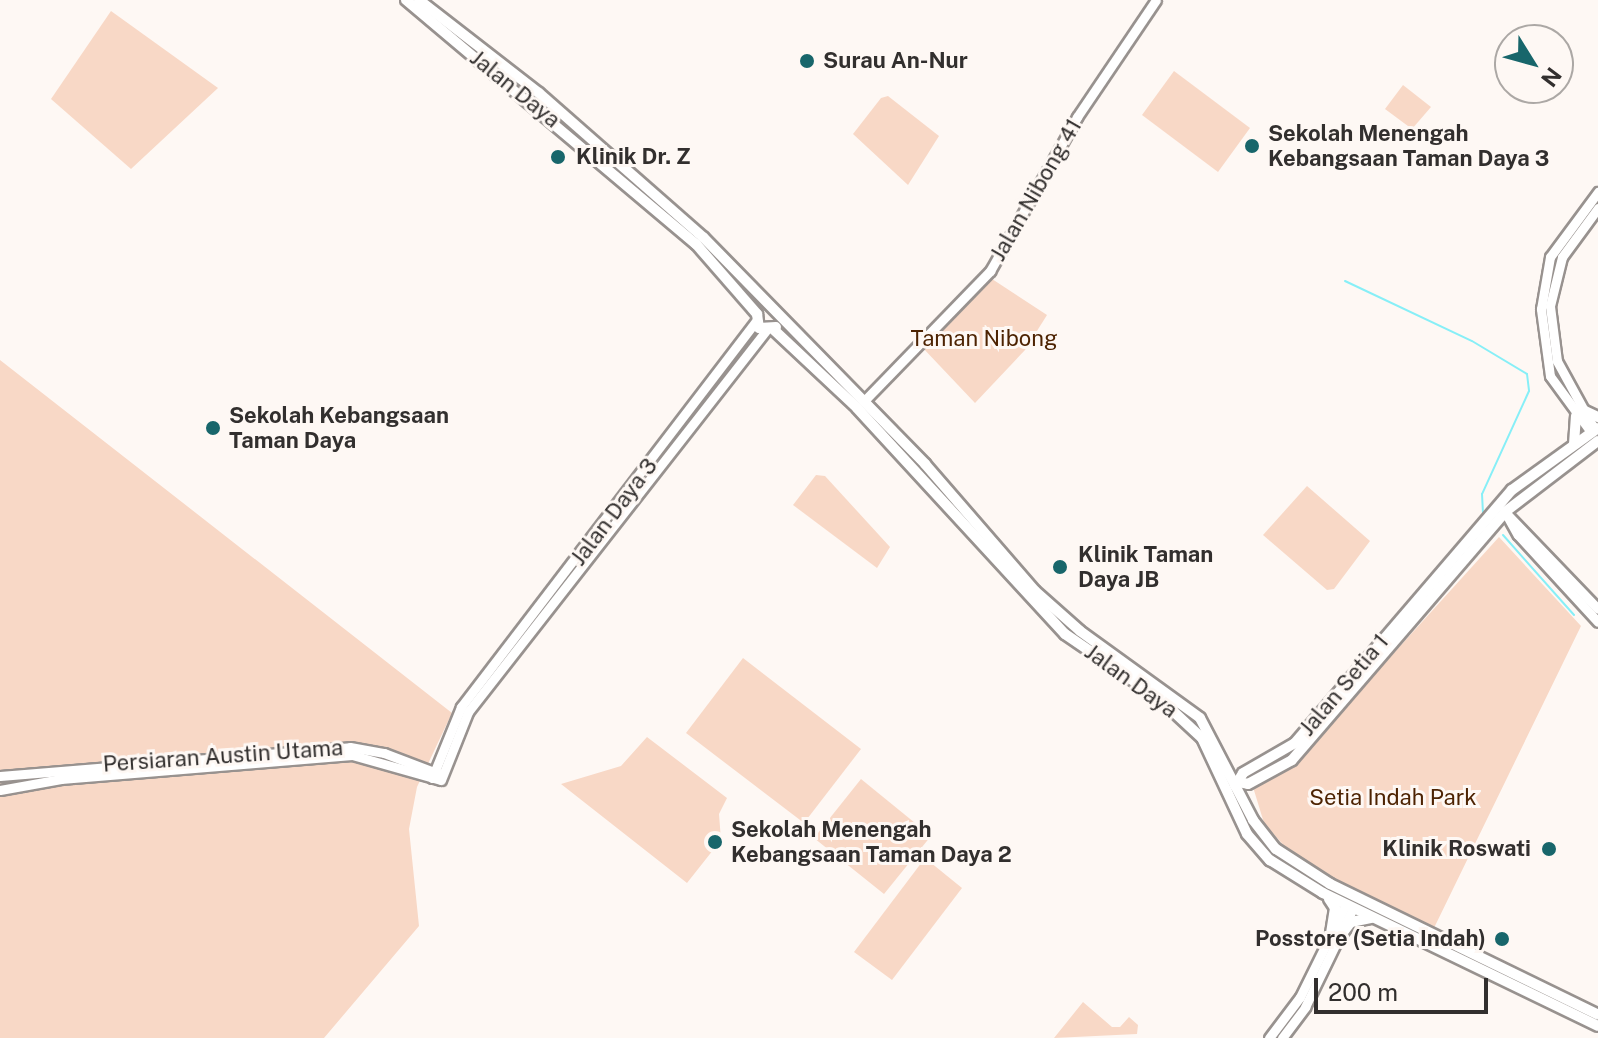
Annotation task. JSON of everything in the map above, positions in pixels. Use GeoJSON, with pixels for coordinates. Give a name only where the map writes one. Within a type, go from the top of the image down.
{"type":"FeatureCollection","features":[{"type":"Feature","properties":{"kind":"main road","name":"Jalan Daya"},"geometry":{"type":"LineString","coordinates":[[406,0],[696,244],[756,318],[857,408],[1022,592],[1065,634],[1160,699],[1211,752],[1244,812],[1247,834],[1270,860],[1326,889],[1374,905],[1598,1015]]}},
{"type":"Feature","properties":{"kind":"main road","name":"Jalan Daya"},"geometry":{"type":"LineString","coordinates":[[419,0],[626,166],[703,237],[774,312],[865,400],[1035,591],[1080,631],[1200,718],[1237,782]]}},
{"type":"Feature","properties":{"kind":"main road"},"geometry":{"type":"LineString","coordinates":[[756,318],[774,312]]}},
{"type":"Feature","properties":{"kind":"main road"},"geometry":{"type":"LineString","coordinates":[[770,330],[774,312]]}},
{"type":"Feature","properties":{"kind":"main road"},"geometry":{"type":"LineString","coordinates":[[1574,444],[1579,413],[1598,417]]}},
{"type":"Feature","properties":{"kind":"main road","name":"Jalan Setia 1"},"geometry":{"type":"LineString","coordinates":[[1255,774],[1295,743],[1528,476],[1574,444],[1596,433]]}},
{"type":"Feature","properties":{"kind":"main road","name":"Jalan Setia 1"},"geometry":{"type":"LineString","coordinates":[[1237,782],[1302,751],[1505,512],[1596,433]]}},
{"type":"Feature","properties":{"kind":"main road"},"geometry":{"type":"LineString","coordinates":[[1465,547],[1494,516],[1505,512],[1507,501],[1528,476]]}},
{"type":"Feature","properties":{"kind":"main road"},"geometry":{"type":"LineString","coordinates":[[1211,752],[1237,782],[1244,812]]}},
{"type":"Feature","properties":{"kind":"main road"},"geometry":{"type":"LineString","coordinates":[[1225,759],[1255,774],[1247,790],[1244,812]]}},
{"type":"Feature","properties":{"kind":"main road"},"geometry":{"type":"LineString","coordinates":[[1326,889],[1380,921],[1598,1026]]}},
{"type":"Feature","properties":{"kind":"main road"},"geometry":{"type":"LineString","coordinates":[[1326,889],[1335,908],[1334,938]]}},
{"type":"Feature","properties":{"kind":"main road"},"geometry":{"type":"LineString","coordinates":[[1351,905],[1374,905]]}},
{"type":"Feature","properties":{"kind":"main road"},"geometry":{"type":"LineString","coordinates":[[1334,938],[1360,917],[1380,921]]}},
{"type":"Feature","properties":{"kind":"main road"},"geometry":{"type":"LineString","coordinates":[[1535,996],[1548,989],[1556,1006]]}},
{"type":"Feature","properties":{"kind":"street","name":"Jalan Nibong 41"},"geometry":{"type":"LineString","coordinates":[[865,400],[990,271],[1077,117],[1156,0]]}},
{"type":"Feature","properties":{"kind":"street"},"geometry":{"type":"LineString","coordinates":[[1596,433],[1550,376],[1542,291],[1550,257],[1598,192]]}},
{"type":"Feature","properties":{"kind":"street"},"geometry":{"type":"LineString","coordinates":[[1579,413],[1557,361],[1551,290],[1562,257],[1598,208]]}},
{"type":"Feature","properties":{"kind":"street","name":"Jalan Daya 3"},"geometry":{"type":"LineString","coordinates":[[470,703],[756,318]]}},
{"type":"Feature","properties":{"kind":"street","name":"Jalan Daya 3"},"geometry":{"type":"LineString","coordinates":[[470,703],[770,330]]}},
{"type":"Feature","properties":{"kind":"street"},"geometry":{"type":"LineString","coordinates":[[1526,494],[1520,503],[1520,530],[1598,609]]}},
{"type":"Feature","properties":{"kind":"street"},"geometry":{"type":"LineString","coordinates":[[1505,512],[1598,622]]}},
{"type":"Feature","properties":{"kind":"street"},"geometry":{"type":"LineString","coordinates":[[1483,540],[1498,530],[1520,530]]}},
{"type":"Feature","properties":{"kind":"street"},"geometry":{"type":"LineString","coordinates":[[412,763],[428,763],[443,746],[470,703]]}},
{"type":"Feature","properties":{"kind":"street"},"geometry":{"type":"LineString","coordinates":[[437,776],[470,703]]}},
{"type":"Feature","properties":{"kind":"street"},"geometry":{"type":"LineString","coordinates":[[437,776],[443,746]]}},
{"type":"Feature","properties":{"kind":"street","name":"Persiaran Austin Utama"},"geometry":{"type":"LineString","coordinates":[[0,776],[59,767],[195,762],[350,747],[412,763],[437,776]]}},
{"type":"Feature","properties":{"kind":"street","name":"Persiaran Austin Utama"},"geometry":{"type":"LineString","coordinates":[[0,790],[61,779],[352,755],[437,776]]}},
{"type":"Feature","properties":{"kind":"street"},"geometry":{"type":"LineString","coordinates":[[1278,1032],[1300,1014],[1351,905]]}},
{"type":"Feature","properties":{"kind":"street"},"geometry":{"type":"LineString","coordinates":[[1278,1032],[1334,938]]}},
{"type":"Feature","properties":{"kind":"green space"},"geometry":{"type":"Polygon","coordinates":[[[111,11],[218,88],[131,169],[51,99],[111,11]]]}},
{"type":"Feature","properties":{"kind":"green space"},"geometry":{"type":"Polygon","coordinates":[[[1174,71],[1250,128],[1218,172],[1142,115],[1174,71]]]}},
{"type":"Feature","properties":{"kind":"green space"},"geometry":{"type":"Polygon","coordinates":[[[1403,85],[1431,107],[1412,129],[1385,109],[1403,85]]]}},
{"type":"Feature","properties":{"kind":"green space"},"geometry":{"type":"Polygon","coordinates":[[[888,96],[939,136],[908,185],[853,134],[881,98],[888,96]]]}},
{"type":"Feature","properties":{"kind":"green space","name":"Taman Nibong"},"geometry":{"type":"Polygon","coordinates":[[[989,277],[1047,315],[1025,350],[975,403],[922,347],[989,277]]]}},
{"type":"Feature","properties":{"kind":"green space"},"geometry":{"type":"Polygon","coordinates":[[[0,360],[452,713],[417,787],[409,829],[419,926],[324,1038],[0,1038],[0,360]]]}},
{"type":"Feature","properties":{"kind":"green space"},"geometry":{"type":"Polygon","coordinates":[[[816,475],[825,476],[890,547],[877,568],[793,505],[816,475]]]}},
{"type":"Feature","properties":{"kind":"green space"},"geometry":{"type":"Polygon","coordinates":[[[1307,486],[1370,541],[1334,589],[1327,590],[1263,535],[1307,486]]]}},
{"type":"Feature","properties":{"kind":"green space","name":"Setia Indah Park"},"geometry":{"type":"Polygon","coordinates":[[[1499,537],[1581,626],[1434,928],[1318,870],[1285,847],[1264,823],[1253,787],[1296,761],[1499,537]]]}},
{"type":"Feature","properties":{"kind":"green space"},"geometry":{"type":"Polygon","coordinates":[[[743,658],[861,749],[804,823],[686,733],[743,658]]]}},
{"type":"Feature","properties":{"kind":"green space"},"geometry":{"type":"Polygon","coordinates":[[[647,737],[727,798],[719,814],[721,840],[687,883],[561,784],[621,766],[647,737]]]}},
{"type":"Feature","properties":{"kind":"green space"},"geometry":{"type":"Polygon","coordinates":[[[861,779],[931,836],[884,894],[814,838],[861,779]]]}},
{"type":"Feature","properties":{"kind":"green space"},"geometry":{"type":"Polygon","coordinates":[[[925,858],[962,888],[892,980],[854,952],[925,858]]]}},
{"type":"Feature","properties":{"kind":"green space"},"geometry":{"type":"Polygon","coordinates":[[[1083,1002],[1112,1027],[1120,1027],[1129,1017],[1138,1025],[1137,1034],[1054,1038],[1083,1002]]]}},
{"type":"Feature","properties":{"kind":"waterway"},"geometry":{"type":"LineString","coordinates":[[1345,281],[1472,341],[1527,374],[1529,391],[1482,494],[1483,513]]}},
{"type":"Feature","properties":{"kind":"waterway"},"geometry":{"type":"LineString","coordinates":[[1503,535],[1574,615]]}},
{"type":"Feature","properties":{"kind":"place","name":"Surau An-Nur"},"geometry":{"type":"Point","coordinates":[807,61]}},
{"type":"Feature","properties":{"kind":"place","name":"Sekolah Menengah Kebangsaan Taman Daya 3"},"geometry":{"type":"Point","coordinates":[1252,146]}},
{"type":"Feature","properties":{"kind":"place","name":"Klinik Dr. Z"},"geometry":{"type":"Point","coordinates":[558,157]}},
{"type":"Feature","properties":{"kind":"place","name":"Sekolah Kebangsaan Taman Daya"},"geometry":{"type":"Point","coordinates":[213,428]}},
{"type":"Feature","properties":{"kind":"place","name":"Klinik Taman Daya JB"},"geometry":{"type":"Point","coordinates":[1060,567]}},
{"type":"Feature","properties":{"kind":"place","name":"Sekolah Menengah Kebangsaan Taman Daya 2"},"geometry":{"type":"Point","coordinates":[715,842]}},
{"type":"Feature","properties":{"kind":"place","name":"Klinik Roswati"},"geometry":{"type":"Point","coordinates":[1549,849]}},
{"type":"Feature","properties":{"kind":"place","name":"Posstore (Setia Indah)"},"geometry":{"type":"Point","coordinates":[1502,939]}}]}
